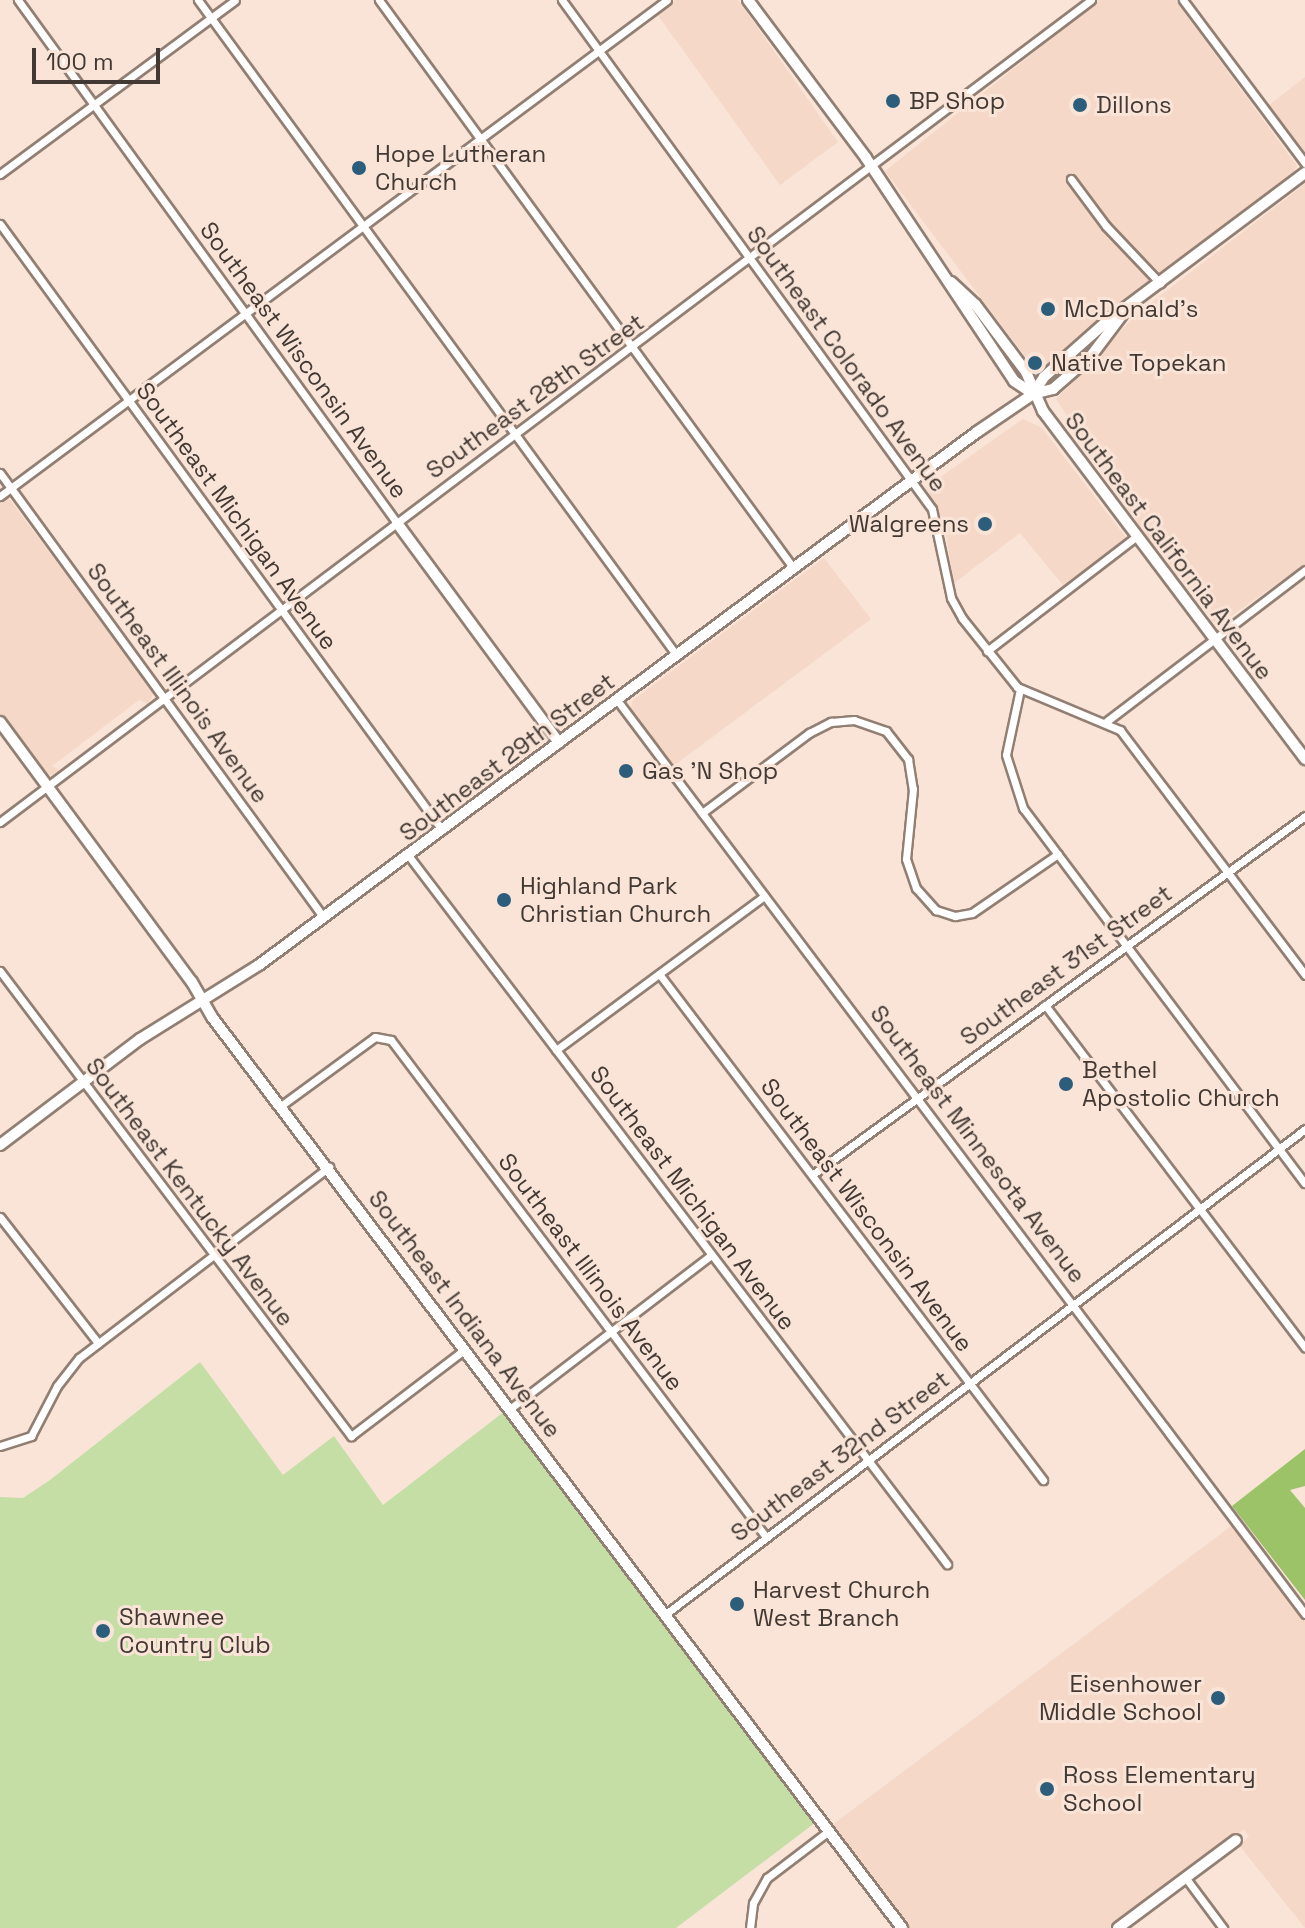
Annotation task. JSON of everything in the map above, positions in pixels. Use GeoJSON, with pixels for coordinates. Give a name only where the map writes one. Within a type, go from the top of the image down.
{"type":"FeatureCollection","features":[{"type":"Feature","properties":{"kind":"main road","name":"Southeast California Avenue"},"geometry":{"type":"LineString","coordinates":[[748,0],[872,168],[951,282],[975,304],[1026,372],[1033,394],[1305,759]]}},
{"type":"Feature","properties":{"kind":"main road","name":"Southeast 29th Street"},"geometry":{"type":"LineString","coordinates":[[0,1145],[83,1083],[324,918],[911,481],[1033,394],[1053,389],[1080,367],[1125,311],[1305,173]]}},
{"type":"Feature","properties":{"kind":"main road","name":"Southeast Wisconsin Avenue"},"geometry":{"type":"LineString","coordinates":[[397,523],[559,743]]}},
{"type":"Feature","properties":{"kind":"main road","name":"Southeast Indiana Avenue"},"geometry":{"type":"LineString","coordinates":[[0,722],[202,1000],[902,1928]]}},
{"type":"Feature","properties":{"kind":"main road"},"geometry":{"type":"LineString","coordinates":[[1118,1928],[1236,1840]]}},
{"type":"Feature","properties":{"kind":"street","name":"Southeast Wisconsin Avenue"},"geometry":{"type":"LineString","coordinates":[[18,0],[397,523]]}},
{"type":"Feature","properties":{"kind":"street"},"geometry":{"type":"LineString","coordinates":[[198,0],[677,656]]}},
{"type":"Feature","properties":{"kind":"street"},"geometry":{"type":"LineString","coordinates":[[0,174],[235,0]]}},
{"type":"Feature","properties":{"kind":"street"},"geometry":{"type":"LineString","coordinates":[[379,0],[794,569]]}},
{"type":"Feature","properties":{"kind":"street","name":"Southeast Colorado Avenue"},"geometry":{"type":"LineString","coordinates":[[562,0],[911,481],[940,528],[955,608],[987,651],[1020,689],[1107,721],[1120,730],[1305,975]]}},
{"type":"Feature","properties":{"kind":"street"},"geometry":{"type":"LineString","coordinates":[[0,496],[667,0]]}},
{"type":"Feature","properties":{"kind":"street","name":"Southeast 28th Street"},"geometry":{"type":"LineString","coordinates":[[0,822],[633,350],[1091,0]]}},
{"type":"Feature","properties":{"kind":"street"},"geometry":{"type":"LineString","coordinates":[[1183,0],[1305,163]]}},
{"type":"Feature","properties":{"kind":"street"},"geometry":{"type":"LineString","coordinates":[[1071,179],[1106,226],[1160,284]]}},
{"type":"Feature","properties":{"kind":"street","name":"Southeast Michigan Avenue"},"geometry":{"type":"LineString","coordinates":[[0,224],[442,830]]}},
{"type":"Feature","properties":{"kind":"street","name":"Southeast Illinois Avenue"},"geometry":{"type":"LineString","coordinates":[[0,473],[324,918]]}},
{"type":"Feature","properties":{"kind":"street"},"geometry":{"type":"LineString","coordinates":[[987,651],[1137,536]]}},
{"type":"Feature","properties":{"kind":"street"},"geometry":{"type":"LineString","coordinates":[[1107,721],[1305,570]]}},
{"type":"Feature","properties":{"kind":"street"},"geometry":{"type":"LineString","coordinates":[[1020,689],[1007,737],[1008,767],[1023,808],[1305,1183]]}},
{"type":"Feature","properties":{"kind":"street","name":"Southeast Minnesota Avenue"},"geometry":{"type":"LineString","coordinates":[[617,700],[1305,1614]]}},
{"type":"Feature","properties":{"kind":"street"},"geometry":{"type":"LineString","coordinates":[[702,813],[809,733],[831,722],[854,720],[886,731],[908,759],[913,789],[906,859],[916,888],[936,910],[955,916],[972,913],[1058,854]]}},
{"type":"Feature","properties":{"kind":"street","name":"Southeast 31st Street"},"geometry":{"type":"LineString","coordinates":[[812,1175],[1305,816]]}},
{"type":"Feature","properties":{"kind":"street","name":"Southeast Michigan Avenue"},"geometry":{"type":"LineString","coordinates":[[408,855],[947,1564]]}},
{"type":"Feature","properties":{"kind":"street"},"geometry":{"type":"LineString","coordinates":[[556,1050],[764,896]]}},
{"type":"Feature","properties":{"kind":"street","name":"Southeast Kentucky Avenue"},"geometry":{"type":"LineString","coordinates":[[0,971],[351,1436],[465,1349]]}},
{"type":"Feature","properties":{"kind":"street","name":"Southeast Wisconsin Avenue"},"geometry":{"type":"LineString","coordinates":[[660,975],[1043,1480]]}},
{"type":"Feature","properties":{"kind":"street"},"geometry":{"type":"LineString","coordinates":[[1045,1005],[1197,1209],[1305,1347]]}},
{"type":"Feature","properties":{"kind":"street","name":"Southeast Illinois Avenue"},"geometry":{"type":"LineString","coordinates":[[282,1105],[382,1035],[391,1040],[766,1537]]}},
{"type":"Feature","properties":{"kind":"street","name":"Southeast 32nd Street"},"geometry":{"type":"LineString","coordinates":[[667,1613],[1072,1302],[1305,1129]]}},
{"type":"Feature","properties":{"kind":"street"},"geometry":{"type":"LineString","coordinates":[[2,1446],[31,1436],[66,1372],[98,1343],[329,1167]]}},
{"type":"Feature","properties":{"kind":"street"},"geometry":{"type":"LineString","coordinates":[[0,1217],[98,1343]]}},
{"type":"Feature","properties":{"kind":"street"},"geometry":{"type":"LineString","coordinates":[[511,1408],[711,1255]]}},
{"type":"Feature","properties":{"kind":"street"},"geometry":{"type":"LineString","coordinates":[[750,1928],[753,1903],[767,1878],[830,1830]]}},
{"type":"Feature","properties":{"kind":"street"},"geometry":{"type":"LineString","coordinates":[[1185,1877],[1223,1928]]}},
{"type":"Feature","properties":{"kind":"shaded area"},"geometry":{"type":"Polygon","coordinates":[[[676,0],[738,0],[838,142],[780,185],[657,14],[676,0]]]}},
{"type":"Feature","properties":{"kind":"shaded area"},"geometry":{"type":"Polygon","coordinates":[[[1100,0],[1175,0],[1297,166],[1290,177],[1114,306],[1068,354],[1037,372],[885,171],[1100,0]]]}},
{"type":"Feature","properties":{"kind":"shaded area"},"geometry":{"type":"Polygon","coordinates":[[[1305,77],[1305,152],[1269,105],[1305,77]]]}},
{"type":"Feature","properties":{"kind":"shaded area"},"geometry":{"type":"Polygon","coordinates":[[[1305,184],[1305,564],[1217,626],[1156,552],[1056,399],[1139,312],[1305,184]]]}},
{"type":"Feature","properties":{"kind":"shaded area"},"geometry":{"type":"Polygon","coordinates":[[[1023,419],[1042,428],[1127,539],[1063,585],[1020,533],[954,583],[944,523],[926,487],[1023,419]]]}},
{"type":"Feature","properties":{"kind":"shaded area"},"geometry":{"type":"Polygon","coordinates":[[[7,496],[154,692],[148,704],[139,700],[52,766],[59,770],[52,775],[44,774],[0,713],[0,502],[7,496]]]}},
{"type":"Feature","properties":{"kind":"shaded area"},"geometry":{"type":"Polygon","coordinates":[[[824,558],[871,619],[672,767],[630,710],[633,700],[824,558]]]}},
{"type":"Feature","properties":{"kind":"shaded area","name":"Ross Elementary School"},"geometry":{"type":"Polygon","coordinates":[[[1234,1524],[1305,1621],[1305,1928],[1239,1845],[1249,1837],[1244,1829],[1111,1928],[909,1928],[832,1825],[1234,1524]]]}},
{"type":"Feature","properties":{"kind":"green space","name":"Shawnee Country Club"},"geometry":{"type":"Polygon","coordinates":[[[200,1362],[283,1475],[334,1436],[383,1505],[505,1411],[816,1822],[676,1928],[0,1928],[0,1497],[23,1498],[50,1480],[200,1362]]]}},
{"type":"Feature","properties":{"kind":"green space"},"geometry":{"type":"Polygon","coordinates":[[[1305,1449],[1305,1486],[1290,1490],[1305,1508],[1305,1600],[1232,1506],[1305,1449]]]}},
{"type":"Feature","properties":{"kind":"place","name":"BP Shop"},"geometry":{"type":"Point","coordinates":[893,101]}},
{"type":"Feature","properties":{"kind":"place","name":"Dillons"},"geometry":{"type":"Point","coordinates":[1080,105]}},
{"type":"Feature","properties":{"kind":"place","name":"Hope Lutheran Church"},"geometry":{"type":"Point","coordinates":[359,168]}},
{"type":"Feature","properties":{"kind":"place","name":"McDonald's"},"geometry":{"type":"Point","coordinates":[1048,309]}},
{"type":"Feature","properties":{"kind":"place","name":"Native Topekan"},"geometry":{"type":"Point","coordinates":[1035,363]}},
{"type":"Feature","properties":{"kind":"place","name":"Walgreens"},"geometry":{"type":"Point","coordinates":[985,524]}},
{"type":"Feature","properties":{"kind":"place","name":"Gas 'N Shop"},"geometry":{"type":"Point","coordinates":[626,771]}},
{"type":"Feature","properties":{"kind":"place","name":"Highland Park Christian Church"},"geometry":{"type":"Point","coordinates":[504,900]}},
{"type":"Feature","properties":{"kind":"place","name":"Bethel Apostolic Church"},"geometry":{"type":"Point","coordinates":[1066,1084]}},
{"type":"Feature","properties":{"kind":"place","name":"Harvest Church West Branch"},"geometry":{"type":"Point","coordinates":[737,1604]}},
{"type":"Feature","properties":{"kind":"place","name":"Shawnee Country Club"},"geometry":{"type":"Point","coordinates":[103,1631]}},
{"type":"Feature","properties":{"kind":"place","name":"Eisenhower Middle School"},"geometry":{"type":"Point","coordinates":[1218,1698]}},
{"type":"Feature","properties":{"kind":"place","name":"Ross Elementary School"},"geometry":{"type":"Point","coordinates":[1047,1789]}}]}
